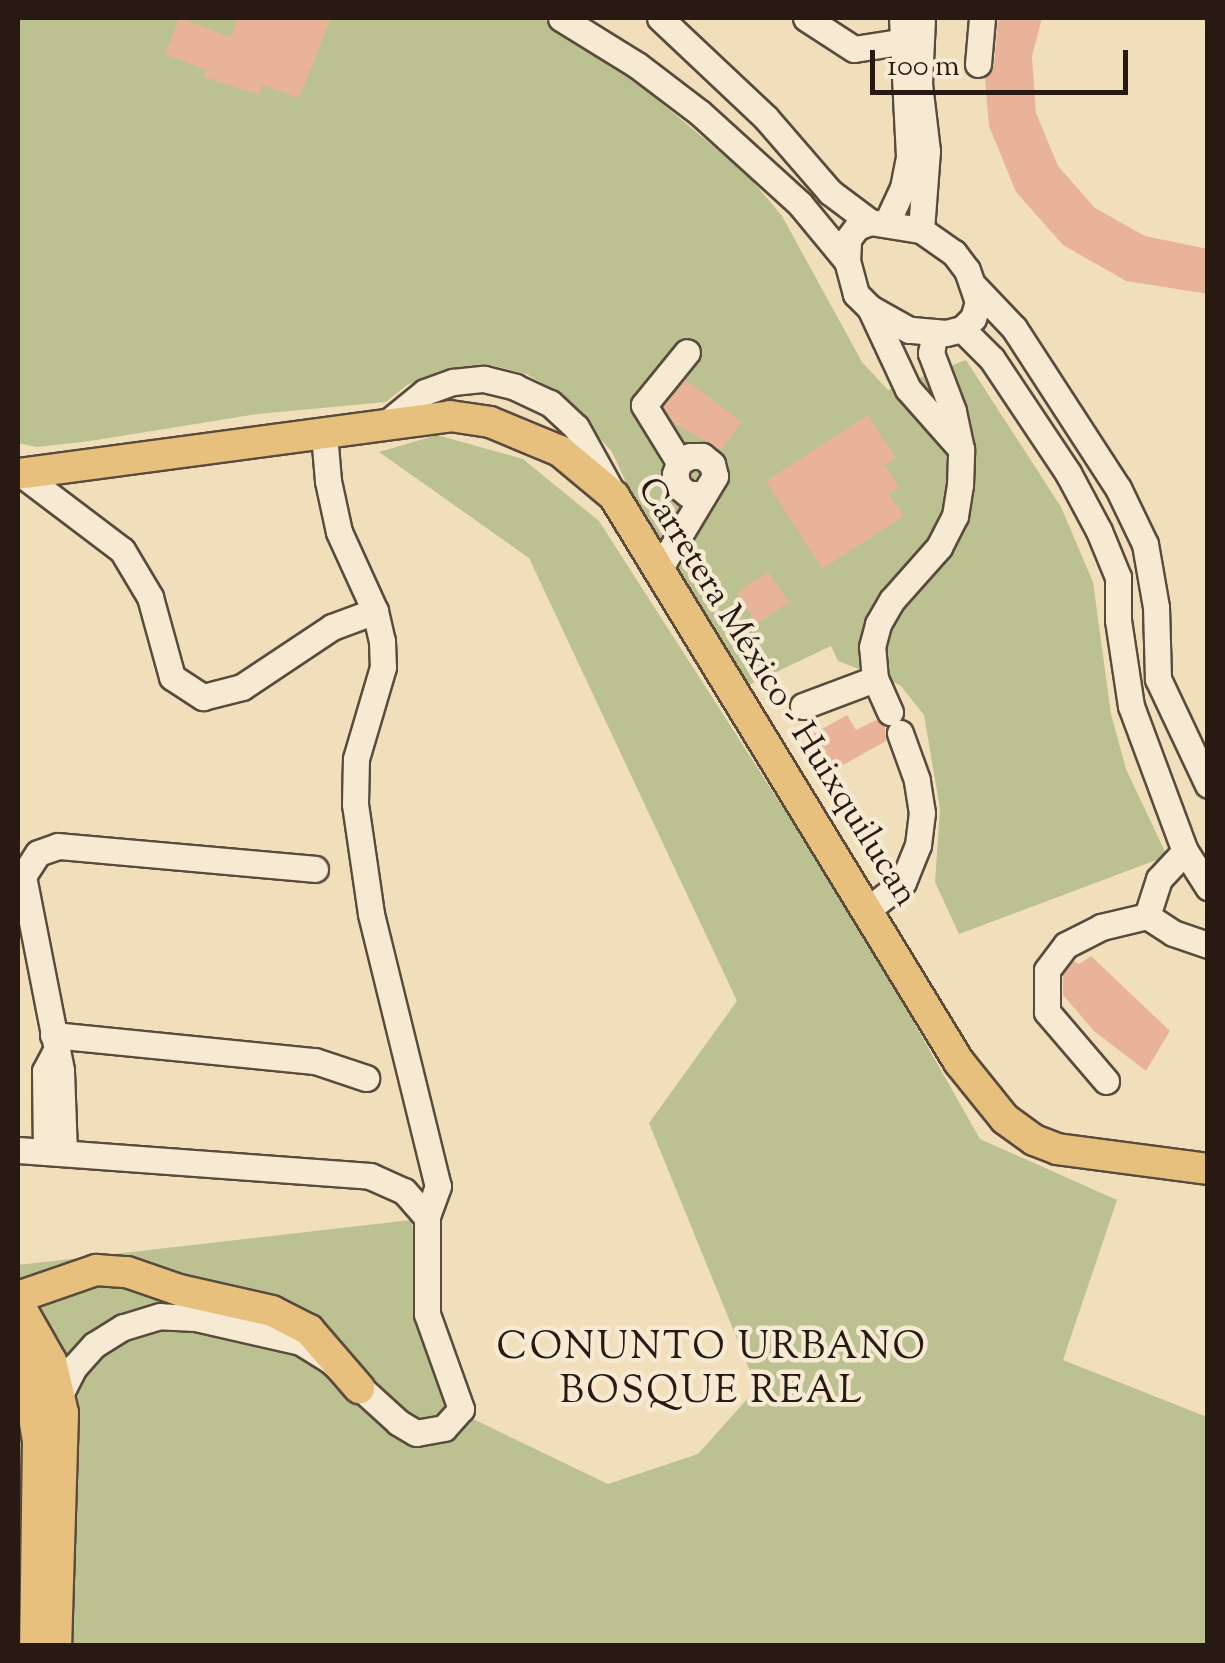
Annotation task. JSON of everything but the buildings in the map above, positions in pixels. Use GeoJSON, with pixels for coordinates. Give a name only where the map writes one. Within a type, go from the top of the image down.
{"type":"FeatureCollection","features":[{"type":"Feature","properties":{"kind":"main road","name":"Carretera México - Huixquilucan"},"geometry":{"type":"LineString","coordinates":[[21,475],[450,416],[490,422],[560,451],[614,496],[661,566],[959,1062],[1018,1130],[1071,1152],[1208,1169]]}},
{"type":"Feature","properties":{"kind":"main road"},"geometry":{"type":"LineString","coordinates":[[35,1646],[51,1442],[60,1394],[46,1350],[18,1300],[96,1270],[150,1279],[272,1311],[309,1330],[359,1388]]}},
{"type":"Feature","properties":{"kind":"main road"},"geometry":{"type":"LineString","coordinates":[[18,1350],[51,1442],[56,1646]]}},
{"type":"Feature","properties":{"kind":"street"},"geometry":{"type":"LineString","coordinates":[[561,18],[637,64],[700,113],[800,204],[847,262]]}},
{"type":"Feature","properties":{"kind":"street"},"geometry":{"type":"LineString","coordinates":[[660,18],[742,94],[830,192],[878,222],[921,230],[954,253],[974,286],[1014,328],[1118,488],[1145,544],[1156,608],[1158,679],[1208,784]]}},
{"type":"Feature","properties":{"kind":"street"},"geometry":{"type":"LineString","coordinates":[[806,18],[854,50],[893,35],[909,156],[902,188],[878,222],[857,227],[848,239],[847,262],[856,294],[870,308],[909,330],[935,333],[962,329],[973,318],[978,302],[974,286]]}},
{"type":"Feature","properties":{"kind":"street"},"geometry":{"type":"LineString","coordinates":[[921,230],[927,151],[919,84],[922,18]]}},
{"type":"Feature","properties":{"kind":"street"},"geometry":{"type":"LineString","coordinates":[[978,64],[982,18]]}},
{"type":"Feature","properties":{"kind":"street"},"geometry":{"type":"LineString","coordinates":[[870,308],[908,388],[961,449]]}},
{"type":"Feature","properties":{"kind":"street"},"geometry":{"type":"LineString","coordinates":[[962,329],[992,359],[1068,473],[1099,530],[1118,577],[1120,634],[1131,706],[1185,851],[1208,886]]}},
{"type":"Feature","properties":{"kind":"street"},"geometry":{"type":"LineString","coordinates":[[866,911],[903,882],[918,845],[922,813],[917,780],[875,680],[872,648],[878,624],[892,600],[939,548],[955,516],[961,449],[953,411],[931,354],[935,333]]}},
{"type":"Feature","properties":{"kind":"street"},"geometry":{"type":"LineString","coordinates":[[661,566],[715,476],[712,464],[702,456],[690,456],[680,462],[644,405],[687,352]]}},
{"type":"Feature","properties":{"kind":"street"},"geometry":{"type":"LineString","coordinates":[[387,423],[424,392],[453,382],[484,379],[515,387],[550,403],[576,427],[614,496]]}},
{"type":"Feature","properties":{"kind":"street"},"geometry":{"type":"LineString","coordinates":[[60,1394],[74,1367],[94,1345],[123,1326],[160,1316],[212,1320],[300,1342],[331,1361],[416,1432],[444,1428],[461,1410],[427,1314],[427,1217],[438,1186],[372,914],[355,804],[356,759],[384,667],[375,611],[339,532],[328,481],[324,434]]}},
{"type":"Feature","properties":{"kind":"street"},"geometry":{"type":"LineString","coordinates":[[21,475],[122,550],[150,597],[172,677],[203,697],[242,687],[332,627],[375,611]]}},
{"type":"Feature","properties":{"kind":"street"},"geometry":{"type":"LineString","coordinates":[[803,706],[875,680]]}},
{"type":"Feature","properties":{"kind":"street"},"geometry":{"type":"LineString","coordinates":[[55,1152],[65,1098],[23,876],[38,853],[58,846],[315,869]]}},
{"type":"Feature","properties":{"kind":"street"},"geometry":{"type":"LineString","coordinates":[[1148,916],[1159,879],[1185,851]]}},
{"type":"Feature","properties":{"kind":"street"},"geometry":{"type":"LineString","coordinates":[[1106,1081],[1047,1012],[1047,970],[1066,945],[1101,926],[1148,916],[1173,933],[1208,945]]}},
{"type":"Feature","properties":{"kind":"street"},"geometry":{"type":"LineString","coordinates":[[54,1044],[315,1062],[366,1078]]}},
{"type":"Feature","properties":{"kind":"street"},"geometry":{"type":"LineString","coordinates":[[18,1150],[370,1176],[404,1191],[427,1217]]}},
{"type":"Feature","properties":{"kind":"green space"},"geometry":{"type":"Polygon","coordinates":[[[18,18],[542,18],[630,77],[747,174],[782,216],[862,362],[888,390],[966,360],[1061,507],[1093,582],[1111,714],[1126,769],[1167,856],[959,934],[935,882],[940,809],[924,715],[900,685],[838,661],[831,646],[749,685],[629,489],[612,452],[560,393],[526,374],[491,365],[447,369],[407,385],[386,402],[258,414],[37,447],[18,443],[18,18]]]}},
{"type":"Feature","properties":{"kind":"green space"},"geometry":{"type":"Polygon","coordinates":[[[437,435],[523,459],[599,521],[859,926],[980,1139],[1117,1200],[1063,1360],[1207,1417],[1207,1645],[18,1645],[18,1265],[411,1220],[448,1407],[608,1484],[698,1454],[757,1388],[649,1123],[737,1001],[529,558],[379,452],[437,435]]]}},
{"type":"Feature","properties":{"kind":"district","name":"CONUNTO URBANO BOSQUE REAL"},"geometry":{"type":"Point","coordinates":[712,1372]}}]}
